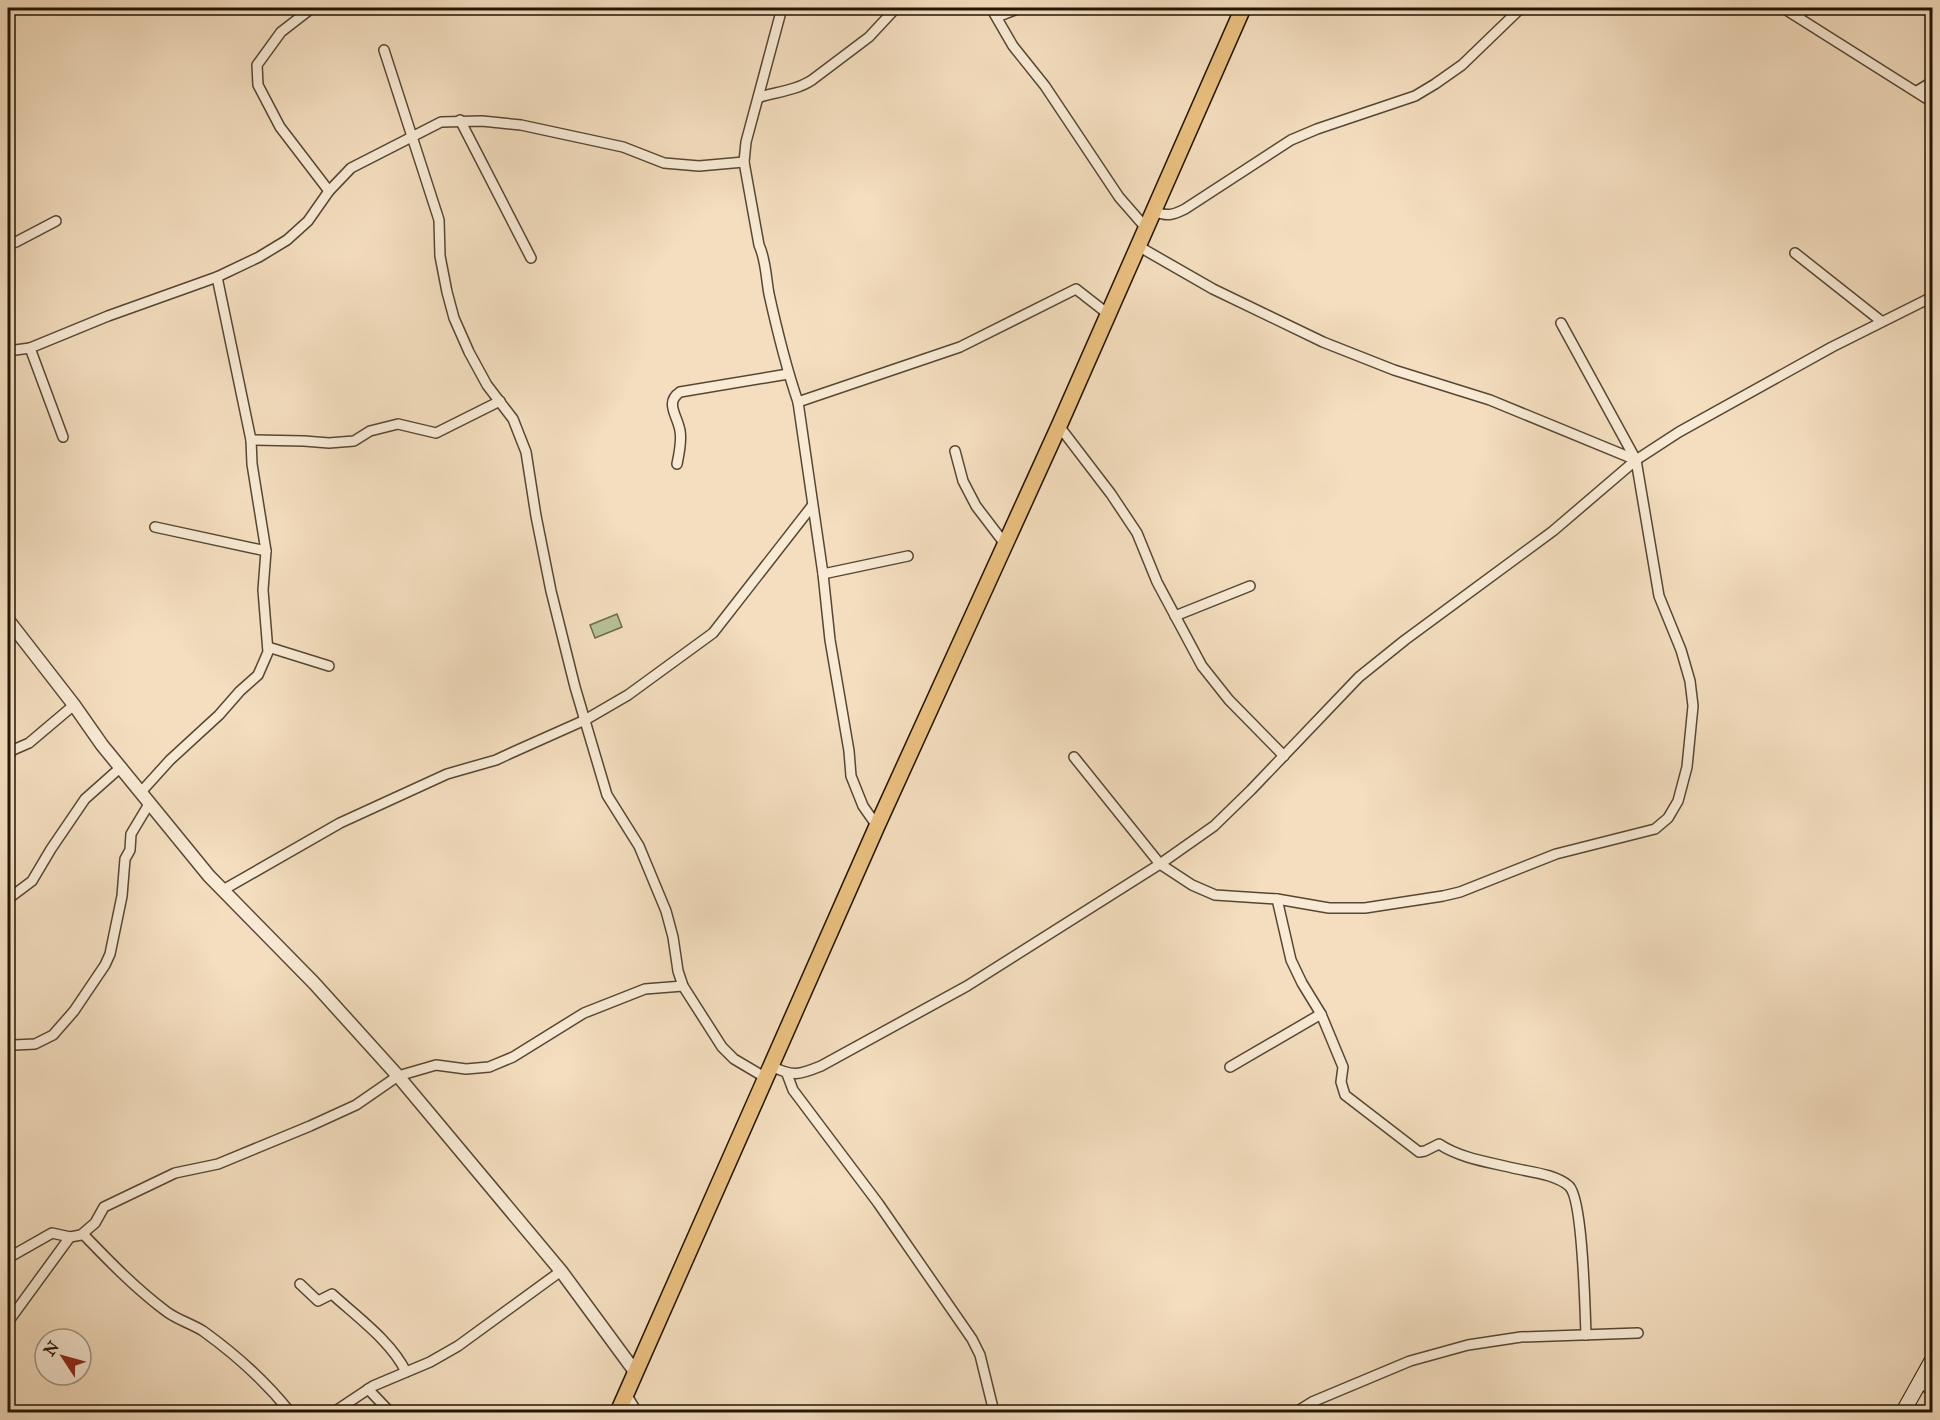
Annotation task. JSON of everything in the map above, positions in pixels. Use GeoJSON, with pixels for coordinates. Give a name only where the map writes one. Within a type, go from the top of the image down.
{"type":"FeatureCollection","features":[{"type":"Feature","properties":{"kind":"main road"},"geometry":{"type":"LineString","coordinates":[[618,1413],[877,826],[1059,426],[1242,8]]}},
{"type":"Feature","properties":{"kind":"main road"},"geometry":{"type":"LineString","coordinates":[[1903,1413],[1932,1360]]}},
{"type":"Feature","properties":{"kind":"street"},"geometry":{"type":"LineString","coordinates":[[312,8],[281,32],[256,65],[258,85],[280,127],[329,192]]}},
{"type":"Feature","properties":{"kind":"street"},"geometry":{"type":"LineString","coordinates":[[782,8],[760,97],[746,142],[744,162],[769,293],[788,374],[798,402],[851,776],[863,806],[877,826]]}},
{"type":"Feature","properties":{"kind":"street"},"geometry":{"type":"LineString","coordinates":[[760,97],[805,85],[869,37],[896,8]]}},
{"type":"Feature","properties":{"kind":"street"},"geometry":{"type":"LineString","coordinates":[[991,8],[1013,46],[1045,86],[1119,197],[1146,228]]}},
{"type":"Feature","properties":{"kind":"street"},"geometry":{"type":"LineString","coordinates":[[997,17],[1020,8]]}},
{"type":"Feature","properties":{"kind":"street"},"geometry":{"type":"LineString","coordinates":[[1154,211],[1163,215],[1171,215],[1185,209],[1292,140],[1317,129],[1414,96],[1462,64],[1521,8]]}},
{"type":"Feature","properties":{"kind":"street"},"geometry":{"type":"LineString","coordinates":[[1783,8],[1932,102]]}},
{"type":"Feature","properties":{"kind":"street"},"geometry":{"type":"LineString","coordinates":[[1797,15],[1808,8]]}},
{"type":"Feature","properties":{"kind":"street"},"geometry":{"type":"LineString","coordinates":[[384,50],[439,220],[440,256],[454,318],[487,385],[513,419],[526,452],[551,591],[574,687],[607,795],[639,846],[666,911],[683,986],[722,1047],[734,1059],[768,1072],[800,1075],[821,1066],[957,992],[1160,864],[1214,826],[1359,677],[1405,640],[1553,531],[1636,460],[1679,432],[1881,321],[1932,297]]}},
{"type":"Feature","properties":{"kind":"street"},"geometry":{"type":"LineString","coordinates":[[1917,91],[1932,82]]}},
{"type":"Feature","properties":{"kind":"street"},"geometry":{"type":"LineString","coordinates":[[8,351],[30,348],[108,316],[217,277],[259,257],[287,240],[308,221],[329,192],[351,168],[441,122],[460,120],[521,125],[623,147],[664,163],[699,166],[744,162]]}},
{"type":"Feature","properties":{"kind":"street"},"geometry":{"type":"LineString","coordinates":[[460,120],[531,258]]}},
{"type":"Feature","properties":{"kind":"street"},"geometry":{"type":"LineString","coordinates":[[8,244],[56,221]]}},
{"type":"Feature","properties":{"kind":"street"},"geometry":{"type":"LineString","coordinates":[[1138,246],[1213,289],[1323,342],[1394,370],[1490,400],[1636,460]]}},
{"type":"Feature","properties":{"kind":"street"},"geometry":{"type":"LineString","coordinates":[[1796,253],[1881,321]]}},
{"type":"Feature","properties":{"kind":"street"},"geometry":{"type":"LineString","coordinates":[[141,792],[170,760],[258,675],[268,652],[263,590],[266,550],[252,464],[251,440],[217,277]]}},
{"type":"Feature","properties":{"kind":"street"},"geometry":{"type":"LineString","coordinates":[[798,402],[960,347],[1076,289],[1108,314]]}},
{"type":"Feature","properties":{"kind":"street"},"geometry":{"type":"LineString","coordinates":[[1074,757],[1160,864],[1192,885],[1215,895],[1277,899],[1329,908],[1365,908],[1460,892],[1556,854],[1654,829],[1668,818],[1678,801],[1687,767],[1693,706],[1690,681],[1681,650],[1659,596],[1636,460],[1561,323]]}},
{"type":"Feature","properties":{"kind":"street"},"geometry":{"type":"LineString","coordinates":[[30,348],[63,437]]}},
{"type":"Feature","properties":{"kind":"street"},"geometry":{"type":"LineString","coordinates":[[677,464],[681,432],[672,408],[674,396],[680,393],[788,374]]}},
{"type":"Feature","properties":{"kind":"street"},"geometry":{"type":"LineString","coordinates":[[251,440],[329,443],[354,441],[370,431],[398,424],[436,433],[500,400]]}},
{"type":"Feature","properties":{"kind":"street"},"geometry":{"type":"LineString","coordinates":[[1059,426],[1111,494],[1137,533],[1157,582],[1202,666],[1230,700],[1284,756]]}},
{"type":"Feature","properties":{"kind":"street"},"geometry":{"type":"LineString","coordinates":[[955,452],[963,481],[976,506],[1005,544]]}},
{"type":"Feature","properties":{"kind":"street"},"geometry":{"type":"LineString","coordinates":[[224,890],[349,819],[447,774],[496,760],[585,720],[628,695],[713,633],[812,506]]}},
{"type":"Feature","properties":{"kind":"street"},"geometry":{"type":"LineString","coordinates":[[155,527],[266,550]]}},
{"type":"Feature","properties":{"kind":"street"},"geometry":{"type":"LineString","coordinates":[[823,574],[908,556]]}},
{"type":"Feature","properties":{"kind":"street"},"geometry":{"type":"LineString","coordinates":[[1175,616],[1250,586]]}},
{"type":"Feature","properties":{"kind":"street"},"geometry":{"type":"LineString","coordinates":[[8,620],[102,745],[209,876],[314,983],[398,1076],[425,1111],[561,1270],[636,1373]]}},
{"type":"Feature","properties":{"kind":"street"},"geometry":{"type":"LineString","coordinates":[[268,647],[329,666]]}},
{"type":"Feature","properties":{"kind":"street"},"geometry":{"type":"LineString","coordinates":[[8,756],[74,705]]}},
{"type":"Feature","properties":{"kind":"street"},"geometry":{"type":"LineString","coordinates":[[8,899],[32,881],[86,799],[121,767]]}},
{"type":"Feature","properties":{"kind":"street"},"geometry":{"type":"LineString","coordinates":[[14,1045],[34,1044],[53,1035],[74,1011],[105,965],[110,954],[118,919],[125,859],[130,850],[131,834],[149,804]]}},
{"type":"Feature","properties":{"kind":"street"},"geometry":{"type":"LineString","coordinates":[[1277,899],[1291,960],[1321,1014],[1343,1066],[1341,1082],[1345,1095],[1419,1152],[1438,1144],[1462,1155],[1554,1178],[1571,1188],[1582,1254],[1586,1335]]}},
{"type":"Feature","properties":{"kind":"street"},"geometry":{"type":"LineString","coordinates":[[8,1258],[52,1233],[70,1237],[83,1234],[95,1222],[104,1207],[175,1173],[218,1164],[319,1122],[356,1105],[398,1076],[436,1065],[466,1069],[489,1067],[513,1057],[584,1013],[645,989],[683,986]]}},
{"type":"Feature","properties":{"kind":"street"},"geometry":{"type":"LineString","coordinates":[[1230,1067],[1321,1014]]}},
{"type":"Feature","properties":{"kind":"street"},"geometry":{"type":"LineString","coordinates":[[787,1074],[793,1090],[878,1203],[972,1339],[980,1355],[994,1413]]}},
{"type":"Feature","properties":{"kind":"street"},"geometry":{"type":"LineString","coordinates":[[83,1234],[110,1263],[160,1306],[177,1319],[201,1330],[229,1351],[270,1388],[290,1413]]}},
{"type":"Feature","properties":{"kind":"street"},"geometry":{"type":"LineString","coordinates":[[8,1322],[70,1237]]}},
{"type":"Feature","properties":{"kind":"street"},"geometry":{"type":"LineString","coordinates":[[334,1413],[368,1389],[430,1362],[458,1346],[561,1270]]}},
{"type":"Feature","properties":{"kind":"street"},"geometry":{"type":"LineString","coordinates":[[300,1284],[318,1301],[332,1294],[379,1337],[401,1362],[406,1372]]}},
{"type":"Feature","properties":{"kind":"street"},"geometry":{"type":"LineString","coordinates":[[1296,1413],[1312,1402],[1410,1361],[1468,1345],[1521,1337],[1638,1333]]}},
{"type":"Feature","properties":{"kind":"street"},"geometry":{"type":"LineString","coordinates":[[1922,1382],[1932,1393]]}},
{"type":"Feature","properties":{"kind":"street"},"geometry":{"type":"LineString","coordinates":[[368,1389],[390,1413]]}},
{"type":"Feature","properties":{"kind":"street"},"geometry":{"type":"LineString","coordinates":[[626,1394],[638,1413]]}},
{"type":"Feature","properties":{"kind":"green space"},"geometry":{"type":"Polygon","coordinates":[[[617,614],[622,627],[595,638],[590,625],[617,614]]]}}]}
